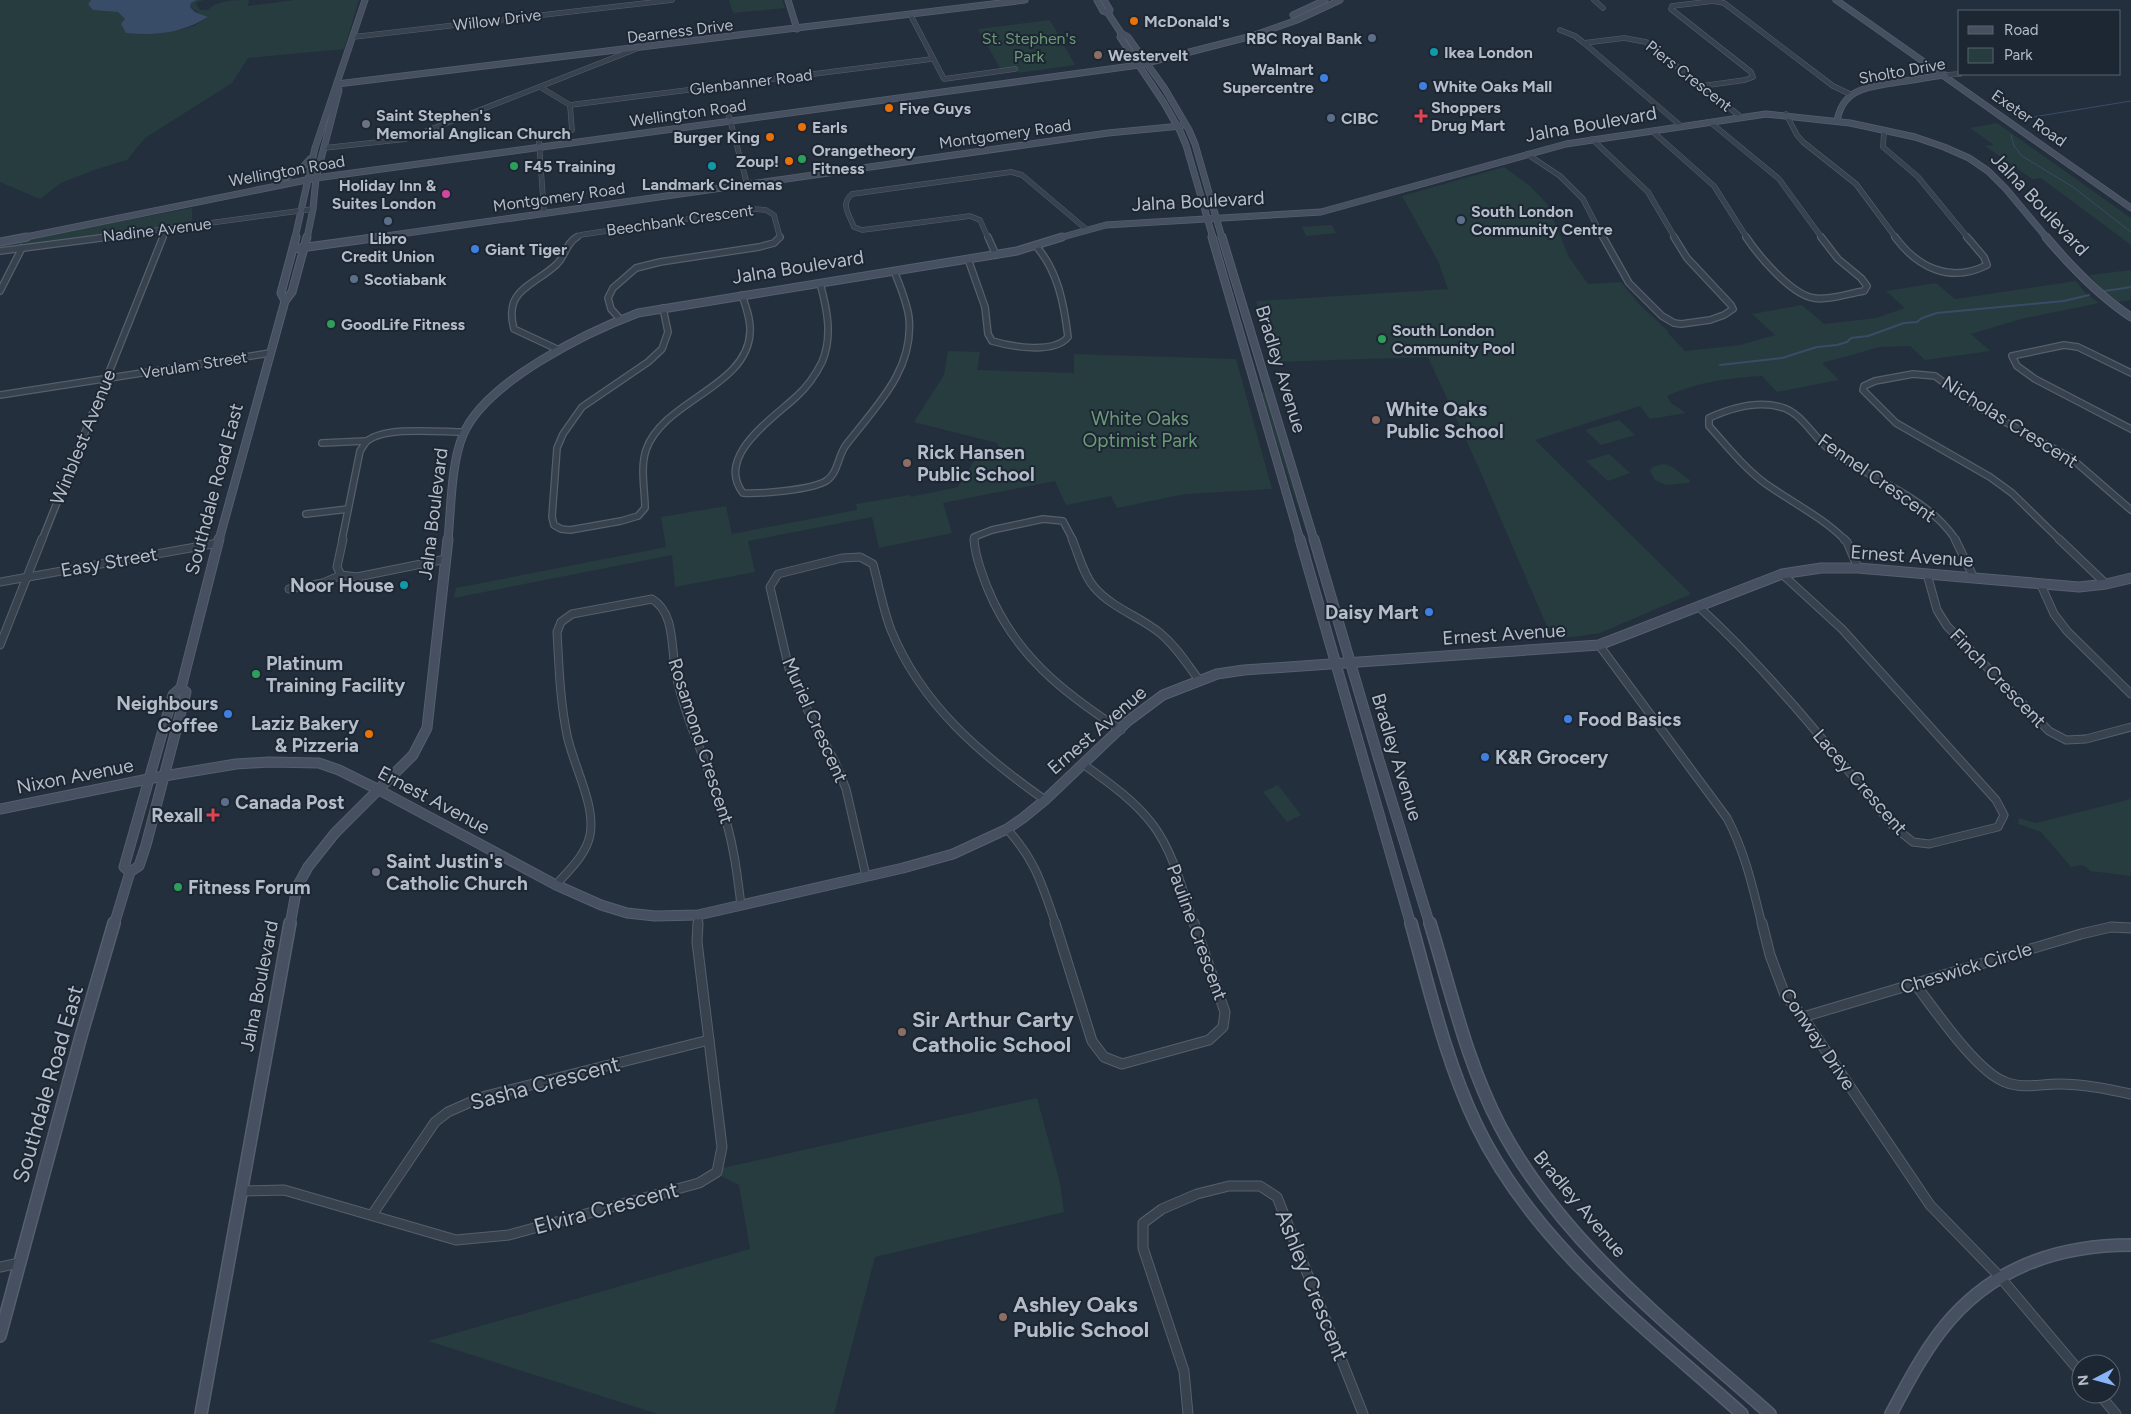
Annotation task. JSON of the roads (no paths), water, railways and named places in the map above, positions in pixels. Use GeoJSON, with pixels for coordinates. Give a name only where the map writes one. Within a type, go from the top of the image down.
{"type":"FeatureCollection","features":[{"type":"Feature","properties":{"kind":"main road","name":"Southdale Road East"},"geometry":{"type":"LineString","coordinates":[[285,300],[281,294],[303,210],[313,156],[333,90],[337,84],[365,0]]}},
{"type":"Feature","properties":{"kind":"main road"},"geometry":{"type":"LineString","coordinates":[[788,0],[797,29]]}},
{"type":"Feature","properties":{"kind":"main road","name":"Dearness Drive"},"geometry":{"type":"LineString","coordinates":[[337,84],[1025,0]]}},
{"type":"Feature","properties":{"kind":"main road","name":"Bradley Avenue"},"geometry":{"type":"LineString","coordinates":[[1097,0],[1103,11],[1108,13],[1121,33],[1128,37],[1145,61],[1186,126],[1196,149],[1288,450],[1350,663],[1475,1069],[1489,1104],[1505,1134],[1541,1189],[1584,1241],[1615,1274],[1770,1414]]}},
{"type":"Feature","properties":{"kind":"main road","name":"Bradley Avenue"},"geometry":{"type":"LineString","coordinates":[[1104,0],[1110,10],[1108,13]]}},
{"type":"Feature","properties":{"kind":"main road","name":"Wellington Road"},"geometry":{"type":"LineString","coordinates":[[1145,61],[1244,33],[1287,18],[1325,0]]}},
{"type":"Feature","properties":{"kind":"main road","name":"Wellington Road"},"geometry":{"type":"LineString","coordinates":[[0,242],[308,176],[730,119],[982,88],[1137,63],[1252,36],[1294,21],[1340,0]]}},
{"type":"Feature","properties":{"kind":"main road","name":"Exeter Road"},"geometry":{"type":"LineString","coordinates":[[1836,0],[2131,208]]}},
{"type":"Feature","properties":{"kind":"main road"},"geometry":{"type":"LineString","coordinates":[[1287,18],[1294,21]]}},
{"type":"Feature","properties":{"kind":"main road","name":"Bradley Avenue"},"geometry":{"type":"LineString","coordinates":[[1121,33],[1120,38],[1178,126],[1186,145],[1457,1080],[1492,1154],[1531,1211],[1559,1246],[1605,1292],[1742,1414]]}},
{"type":"Feature","properties":{"kind":"main road","name":"Sholto Drive"},"geometry":{"type":"LineString","coordinates":[[1837,122],[1838,110],[1843,102],[1850,94],[1862,88],[1945,76]]}},
{"type":"Feature","properties":{"kind":"main road","name":"Southdale Road East"},"geometry":{"type":"LineString","coordinates":[[0,1336],[81,1036],[130,872],[139,866],[173,695],[181,688],[270,353],[285,300],[292,292],[305,248],[313,209],[317,175],[339,90],[337,84]]}},
{"type":"Feature","properties":{"kind":"main road","name":"Jalna Boulevard"},"geometry":{"type":"LineString","coordinates":[[201,1414],[297,887],[316,854],[335,832],[414,754],[427,728],[457,457],[464,432],[472,420],[497,393],[578,338],[620,319],[663,308],[968,260],[1036,246],[1086,229],[1126,223],[1321,212],[1558,146],[1741,117],[1786,114],[1884,131],[1942,146],[1965,156],[1988,171],[2093,290],[2131,318]]}},
{"type":"Feature","properties":{"kind":"main road","name":"Montgomery Road"},"geometry":{"type":"LineString","coordinates":[[293,250],[1108,133],[1186,126]]}},
{"type":"Feature","properties":{"kind":"main road","name":"Wellington Road"},"geometry":{"type":"LineString","coordinates":[[317,175],[348,173],[495,150]]}},
{"type":"Feature","properties":{"kind":"main road"},"geometry":{"type":"LineString","coordinates":[[283,182],[300,170],[313,156]]}},
{"type":"Feature","properties":{"kind":"main road"},"geometry":{"type":"LineString","coordinates":[[314,197],[323,185],[348,173]]}},
{"type":"Feature","properties":{"kind":"main road"},"geometry":{"type":"LineString","coordinates":[[283,182],[301,188],[306,192]]}},
{"type":"Feature","properties":{"kind":"main road","name":"Ernest Avenue"},"geometry":{"type":"LineString","coordinates":[[157,777],[236,764],[269,762],[319,763],[339,770],[379,790],[556,885],[601,905],[627,913],[655,916],[698,915],[953,854],[1007,829],[1045,800],[1121,730],[1128,721],[1163,695],[1217,674],[1244,670],[1599,645],[1782,574],[1822,568],[1858,568],[2079,587],[2106,584],[2131,578]]}},
{"type":"Feature","properties":{"kind":"main road","name":"Southdale Road East"},"geometry":{"type":"LineString","coordinates":[[130,872],[124,867],[186,692],[181,688]]}},
{"type":"Feature","properties":{"kind":"main road","name":"Nixon Avenue"},"geometry":{"type":"LineString","coordinates":[[0,809],[157,777]]}},
{"type":"Feature","properties":{"kind":"main road"},"geometry":{"type":"LineString","coordinates":[[1891,1414],[1940,1331],[1973,1297],[2000,1277],[2055,1253],[2107,1245],[2131,1245]]}},
{"type":"Feature","properties":{"kind":"street","name":"Willow Drive"},"geometry":{"type":"LineString","coordinates":[[352,37],[672,0]]}},
{"type":"Feature","properties":{"kind":"street"},"geometry":{"type":"LineString","coordinates":[[1594,0],[1603,8]]}},
{"type":"Feature","properties":{"kind":"street"},"geometry":{"type":"LineString","coordinates":[[1702,86],[1745,80],[1753,77],[1751,72],[1671,9],[1672,6],[1713,1],[1724,3],[1833,86],[1850,94]]}},
{"type":"Feature","properties":{"kind":"street"},"geometry":{"type":"LineString","coordinates":[[910,14],[944,79],[1015,69]]}},
{"type":"Feature","properties":{"kind":"street"},"geometry":{"type":"LineString","coordinates":[[1560,30],[1575,36],[1584,43],[1681,126]]}},
{"type":"Feature","properties":{"kind":"street","name":"Piers Crescent"},"geometry":{"type":"LineString","coordinates":[[1584,43],[1638,38],[1646,42],[1741,117]]}},
{"type":"Feature","properties":{"kind":"street"},"geometry":{"type":"LineString","coordinates":[[324,148],[406,139],[636,49]]}},
{"type":"Feature","properties":{"kind":"street","name":"Glenbanner Road"},"geometry":{"type":"LineString","coordinates":[[570,105],[932,59]]}},
{"type":"Feature","properties":{"kind":"street","name":"Sholto Drive"},"geometry":{"type":"LineString","coordinates":[[1945,76],[1958,74]]}},
{"type":"Feature","properties":{"kind":"street"},"geometry":{"type":"LineString","coordinates":[[540,88],[570,105],[572,130]]}},
{"type":"Feature","properties":{"kind":"street"},"geometry":{"type":"LineString","coordinates":[[1786,114],[1802,140],[1856,185],[1903,248],[1928,269],[1950,274],[1982,268],[1987,265],[1984,257],[1924,184],[1883,147],[1884,131]]}},
{"type":"Feature","properties":{"kind":"street"},"geometry":{"type":"LineString","coordinates":[[730,119],[747,184]]}},
{"type":"Feature","properties":{"kind":"street"},"geometry":{"type":"LineString","coordinates":[[1652,131],[1714,186],[1755,251],[1767,265],[1804,296],[1816,299],[1864,291],[1867,286],[1861,278],[1838,259],[1779,179],[1710,122]]}},
{"type":"Feature","properties":{"kind":"street"},"geometry":{"type":"LineString","coordinates":[[1527,154],[1560,176],[1583,199],[1629,283],[1662,316],[1674,323],[1681,324],[1723,317],[1731,313],[1733,309],[1731,305],[1702,276],[1684,254],[1656,202],[1648,192],[1592,140]]}},
{"type":"Feature","properties":{"kind":"street"},"geometry":{"type":"LineString","coordinates":[[539,144],[544,213]]}},
{"type":"Feature","properties":{"kind":"street"},"geometry":{"type":"LineString","coordinates":[[996,254],[980,220],[976,217],[961,216],[862,230],[854,227],[845,204],[846,199],[852,194],[1011,172],[1022,175],[1086,229]]}},
{"type":"Feature","properties":{"kind":"street","name":"Beechbank Crescent"},"geometry":{"type":"LineString","coordinates":[[559,350],[514,329],[510,314],[513,300],[520,290],[558,263],[566,244],[571,239],[580,235],[752,209],[765,208],[771,211],[780,238],[774,243],[660,262],[636,268],[612,288],[608,298],[611,309],[620,319]]}},
{"type":"Feature","properties":{"kind":"street","name":"Nadine Avenue"},"geometry":{"type":"LineString","coordinates":[[0,251],[313,209]]}},
{"type":"Feature","properties":{"kind":"street","name":"Winblest Avenue"},"geometry":{"type":"LineString","coordinates":[[0,645],[166,229]]}},
{"type":"Feature","properties":{"kind":"street"},"geometry":{"type":"LineString","coordinates":[[968,260],[985,306],[988,334],[992,341],[1000,345],[1050,347],[1062,344],[1068,337],[1066,320],[1063,300],[1048,261],[1036,246]]}},
{"type":"Feature","properties":{"kind":"street"},"geometry":{"type":"LineString","coordinates":[[0,291],[22,248]]}},
{"type":"Feature","properties":{"kind":"street"},"geometry":{"type":"LineString","coordinates":[[820,283],[827,311],[829,330],[821,363],[799,394],[764,423],[744,445],[736,468],[737,486],[743,493],[755,495],[824,482],[833,474],[843,449],[889,392],[901,368],[909,337],[908,318],[903,296],[894,271]]}},
{"type":"Feature","properties":{"kind":"street"},"geometry":{"type":"LineString","coordinates":[[663,308],[668,332],[662,349],[648,362],[582,407],[563,434],[557,448],[552,517],[554,525],[561,529],[570,530],[621,522],[638,516],[645,508],[644,460],[646,450],[652,438],[665,420],[726,375],[746,349],[750,337],[750,326],[742,295]]}},
{"type":"Feature","properties":{"kind":"street"},"geometry":{"type":"LineString","coordinates":[[2131,373],[2078,347],[2064,344],[2012,356],[2017,366],[2036,379],[2131,429]]}},
{"type":"Feature","properties":{"kind":"street","name":"Verulam Street"},"geometry":{"type":"LineString","coordinates":[[0,395],[270,353]]}},
{"type":"Feature","properties":{"kind":"street","name":"Nicholas Crescent"},"geometry":{"type":"LineString","coordinates":[[2106,584],[2012,493],[1990,477],[1896,423],[1867,396],[1863,390],[1864,386],[1876,381],[1913,374],[1935,376],[1978,408],[2070,458],[2131,510]]}},
{"type":"Feature","properties":{"kind":"street","name":"Fennel Crescent"},"geometry":{"type":"LineString","coordinates":[[1858,568],[1847,542],[1830,525],[1766,484],[1751,472],[1709,426],[1709,418],[1718,414],[1757,405],[1769,404],[1785,408],[1828,448],[1934,515],[1951,533],[1960,547],[1974,578]]}},
{"type":"Feature","properties":{"kind":"street"},"geometry":{"type":"LineString","coordinates":[[322,444],[366,441],[380,436],[412,432],[464,432]]}},
{"type":"Feature","properties":{"kind":"street"},"geometry":{"type":"LineString","coordinates":[[341,576],[337,567],[360,450],[366,441]]}},
{"type":"Feature","properties":{"kind":"street"},"geometry":{"type":"LineString","coordinates":[[306,514],[348,509]]}},
{"type":"Feature","properties":{"kind":"street"},"geometry":{"type":"LineString","coordinates":[[1121,730],[1085,708],[1058,686],[1034,663],[1009,633],[992,602],[974,549],[974,537],[992,530],[1043,519],[1063,521],[1071,533],[1093,585],[1113,604],[1160,634],[1181,655],[1199,680]]}},
{"type":"Feature","properties":{"kind":"street","name":"Easy Street"},"geometry":{"type":"LineString","coordinates":[[0,582],[218,543]]}},
{"type":"Feature","properties":{"kind":"street","name":"Muriel Crescent"},"geometry":{"type":"LineString","coordinates":[[866,876],[846,791],[835,763],[802,699],[787,661],[770,587],[778,574],[842,558],[860,558],[872,564],[892,631],[902,654],[918,681],[942,713],[985,757],[1045,800]]}},
{"type":"Feature","properties":{"kind":"street"},"geometry":{"type":"LineString","coordinates":[[289,589],[323,583],[341,576],[357,577],[446,559]]}},
{"type":"Feature","properties":{"kind":"street","name":"Lacey Crescent"},"geometry":{"type":"LineString","coordinates":[[1698,606],[1733,636],[1770,675],[1893,826],[1913,842],[1929,844],[1998,827],[2004,815],[1996,800],[1842,628],[1782,574]]}},
{"type":"Feature","properties":{"kind":"street","name":"Finch Crescent"},"geometry":{"type":"LineString","coordinates":[[1927,574],[1937,610],[1947,626],[2048,730],[2066,740],[2086,739],[2131,727]]}},
{"type":"Feature","properties":{"kind":"street"},"geometry":{"type":"LineString","coordinates":[[2041,585],[2054,614],[2067,631],[2131,694]]}},
{"type":"Feature","properties":{"kind":"street","name":"Rosamond Crescent"},"geometry":{"type":"LineString","coordinates":[[556,885],[585,852],[591,822],[591,814],[570,752],[563,719],[557,632],[561,622],[572,614],[652,599],[661,603],[668,618],[672,657],[682,693],[729,829],[741,905]]}},
{"type":"Feature","properties":{"kind":"street","name":"Conway Drive"},"geometry":{"type":"LineString","coordinates":[[1599,645],[1727,818],[1737,837],[1748,870],[1770,955],[1785,995],[1802,1017],[1930,1206],[2000,1277],[2071,1360]]}},
{"type":"Feature","properties":{"kind":"street","name":"Pauline Crescent"},"geometry":{"type":"LineString","coordinates":[[1007,829],[1023,847],[1036,869],[1057,928],[1092,1041],[1099,1053],[1109,1061],[1122,1064],[1209,1040],[1216,1034],[1223,1027],[1225,1012],[1171,859],[1153,824],[1123,793],[1082,764]]}},
{"type":"Feature","properties":{"kind":"street","name":"Elvira Crescent"},"geometry":{"type":"LineString","coordinates":[[241,1191],[284,1190],[456,1240],[509,1235],[699,1183],[717,1172],[722,1147],[697,942],[698,915]]}},
{"type":"Feature","properties":{"kind":"street","name":"Cheswick Circle"},"geometry":{"type":"LineString","coordinates":[[1802,1017],[2081,934],[2111,927],[2131,928]]}},
{"type":"Feature","properties":{"kind":"street"},"geometry":{"type":"LineString","coordinates":[[1915,984],[1981,1066],[2003,1082],[2024,1086],[2055,1084],[2087,1086],[2131,1094]]}},
{"type":"Feature","properties":{"kind":"street","name":"Sasha Crescent"},"geometry":{"type":"LineString","coordinates":[[372,1215],[435,1122],[448,1112],[482,1097],[708,1040]]}},
{"type":"Feature","properties":{"kind":"street","name":"Ashley Crescent"},"geometry":{"type":"LineString","coordinates":[[1188,1414],[1184,1371],[1144,1248],[1143,1223],[1162,1209],[1197,1194],[1229,1186],[1260,1186],[1277,1197],[1363,1414]]}},
{"type":"Feature","properties":{"kind":"street"},"geometry":{"type":"LineString","coordinates":[[0,1267],[20,1263]]}},
{"type":"Feature","properties":{"kind":"street"},"geometry":{"type":"LineString","coordinates":[[2108,1404],[2116,1414]]}},
{"type":"Feature","properties":{"kind":"water"},"geometry":{"type":"Polygon","coordinates":[[[91,0],[197,0],[191,3],[190,7],[195,12],[208,17],[179,30],[148,34],[126,33],[121,24],[125,19],[118,12],[93,10],[88,4],[91,0]]]}},
{"type":"Feature","properties":{"kind":"waterway"},"geometry":{"type":"LineString","coordinates":[[2027,118],[2131,101]]}},
{"type":"Feature","properties":{"kind":"waterway"},"geometry":{"type":"LineString","coordinates":[[2011,135],[2014,146],[2022,156],[2073,187],[2131,232]]}},
{"type":"Feature","properties":{"kind":"waterway"},"geometry":{"type":"LineString","coordinates":[[2105,291],[2131,287]]}},
{"type":"Feature","properties":{"kind":"waterway"},"geometry":{"type":"LineString","coordinates":[[1720,365],[1782,358],[1817,347],[1837,345],[1847,342],[1851,338],[1868,336],[1904,323],[1917,322],[1922,318],[1937,313],[2064,301],[2089,295]]}},
{"type":"Feature","properties":{"kind":"place","name":"McDonald's"},"geometry":{"type":"Point","coordinates":[1134,21]}},
{"type":"Feature","properties":{"kind":"place","name":"RBC Royal Bank"},"geometry":{"type":"Point","coordinates":[1372,38]}},
{"type":"Feature","properties":{"kind":"place","name":"Ikea London"},"geometry":{"type":"Point","coordinates":[1434,52]}},
{"type":"Feature","properties":{"kind":"place","name":"Westervelt"},"geometry":{"type":"Point","coordinates":[1098,55]}},
{"type":"Feature","properties":{"kind":"place","name":"Walmart Supercentre"},"geometry":{"type":"Point","coordinates":[1324,78]}},
{"type":"Feature","properties":{"kind":"place","name":"White Oaks Mall"},"geometry":{"type":"Point","coordinates":[1423,86]}},
{"type":"Feature","properties":{"kind":"place","name":"Five Guys"},"geometry":{"type":"Point","coordinates":[889,108]}},
{"type":"Feature","properties":{"kind":"place","name":"Shoppers Drug Mart"},"geometry":{"type":"Point","coordinates":[1421,116]}},
{"type":"Feature","properties":{"kind":"place","name":"CIBC"},"geometry":{"type":"Point","coordinates":[1331,118]}},
{"type":"Feature","properties":{"kind":"place","name":"Saint Stephen's Memorial Anglican Church"},"geometry":{"type":"Point","coordinates":[366,124]}},
{"type":"Feature","properties":{"kind":"place","name":"Earls"},"geometry":{"type":"Point","coordinates":[802,127]}},
{"type":"Feature","properties":{"kind":"place","name":"Burger King"},"geometry":{"type":"Point","coordinates":[770,137]}},
{"type":"Feature","properties":{"kind":"place","name":"Orangetheory Fitness"},"geometry":{"type":"Point","coordinates":[802,159]}},
{"type":"Feature","properties":{"kind":"place","name":"Zoup!"},"geometry":{"type":"Point","coordinates":[789,161]}},
{"type":"Feature","properties":{"kind":"place","name":"F45 Training"},"geometry":{"type":"Point","coordinates":[514,166]}},
{"type":"Feature","properties":{"kind":"place","name":"Landmark Cinemas"},"geometry":{"type":"Point","coordinates":[712,166]}},
{"type":"Feature","properties":{"kind":"place","name":"Holiday Inn & Suites London"},"geometry":{"type":"Point","coordinates":[446,194]}},
{"type":"Feature","properties":{"kind":"place","name":"South London Community Centre"},"geometry":{"type":"Point","coordinates":[1461,220]}},
{"type":"Feature","properties":{"kind":"place","name":"Libro Credit Union"},"geometry":{"type":"Point","coordinates":[388,221]}},
{"type":"Feature","properties":{"kind":"place","name":"Giant Tiger"},"geometry":{"type":"Point","coordinates":[475,249]}},
{"type":"Feature","properties":{"kind":"place","name":"Scotiabank"},"geometry":{"type":"Point","coordinates":[354,279]}},
{"type":"Feature","properties":{"kind":"place","name":"GoodLife Fitness"},"geometry":{"type":"Point","coordinates":[331,324]}},
{"type":"Feature","properties":{"kind":"place","name":"South London Community Pool"},"geometry":{"type":"Point","coordinates":[1382,339]}},
{"type":"Feature","properties":{"kind":"place","name":"White Oaks Public School"},"geometry":{"type":"Point","coordinates":[1376,420]}},
{"type":"Feature","properties":{"kind":"place","name":"Rick Hansen Public School"},"geometry":{"type":"Point","coordinates":[907,463]}},
{"type":"Feature","properties":{"kind":"place","name":"Noor House"},"geometry":{"type":"Point","coordinates":[404,585]}},
{"type":"Feature","properties":{"kind":"place","name":"Daisy Mart"},"geometry":{"type":"Point","coordinates":[1429,612]}},
{"type":"Feature","properties":{"kind":"place","name":"Platinum Training Facility"},"geometry":{"type":"Point","coordinates":[256,674]}},
{"type":"Feature","properties":{"kind":"place","name":"Neighbours Coffee"},"geometry":{"type":"Point","coordinates":[228,714]}},
{"type":"Feature","properties":{"kind":"place","name":"Food Basics"},"geometry":{"type":"Point","coordinates":[1568,719]}},
{"type":"Feature","properties":{"kind":"place","name":"Laziz Bakery & Pizzeria"},"geometry":{"type":"Point","coordinates":[369,734]}},
{"type":"Feature","properties":{"kind":"place","name":"K&R Grocery"},"geometry":{"type":"Point","coordinates":[1485,757]}},
{"type":"Feature","properties":{"kind":"place","name":"Canada Post"},"geometry":{"type":"Point","coordinates":[225,802]}},
{"type":"Feature","properties":{"kind":"place","name":"Rexall"},"geometry":{"type":"Point","coordinates":[213,815]}},
{"type":"Feature","properties":{"kind":"place","name":"Saint Justin's Catholic Church"},"geometry":{"type":"Point","coordinates":[376,872]}},
{"type":"Feature","properties":{"kind":"place","name":"Fitness Forum"},"geometry":{"type":"Point","coordinates":[178,887]}},
{"type":"Feature","properties":{"kind":"place","name":"Sir Arthur Carty Catholic School"},"geometry":{"type":"Point","coordinates":[902,1032]}},
{"type":"Feature","properties":{"kind":"place","name":"Ashley Oaks Public School"},"geometry":{"type":"Point","coordinates":[1003,1317]}},
{"type":"Feature","properties":{"kind":"park label","name":"St. Stephen's Park"},"geometry":{"type":"Point","coordinates":[1029,47]}},
{"type":"Feature","properties":{"kind":"park label","name":"White Oaks Optimist Park"},"geometry":{"type":"Point","coordinates":[1140,429]}}]}
